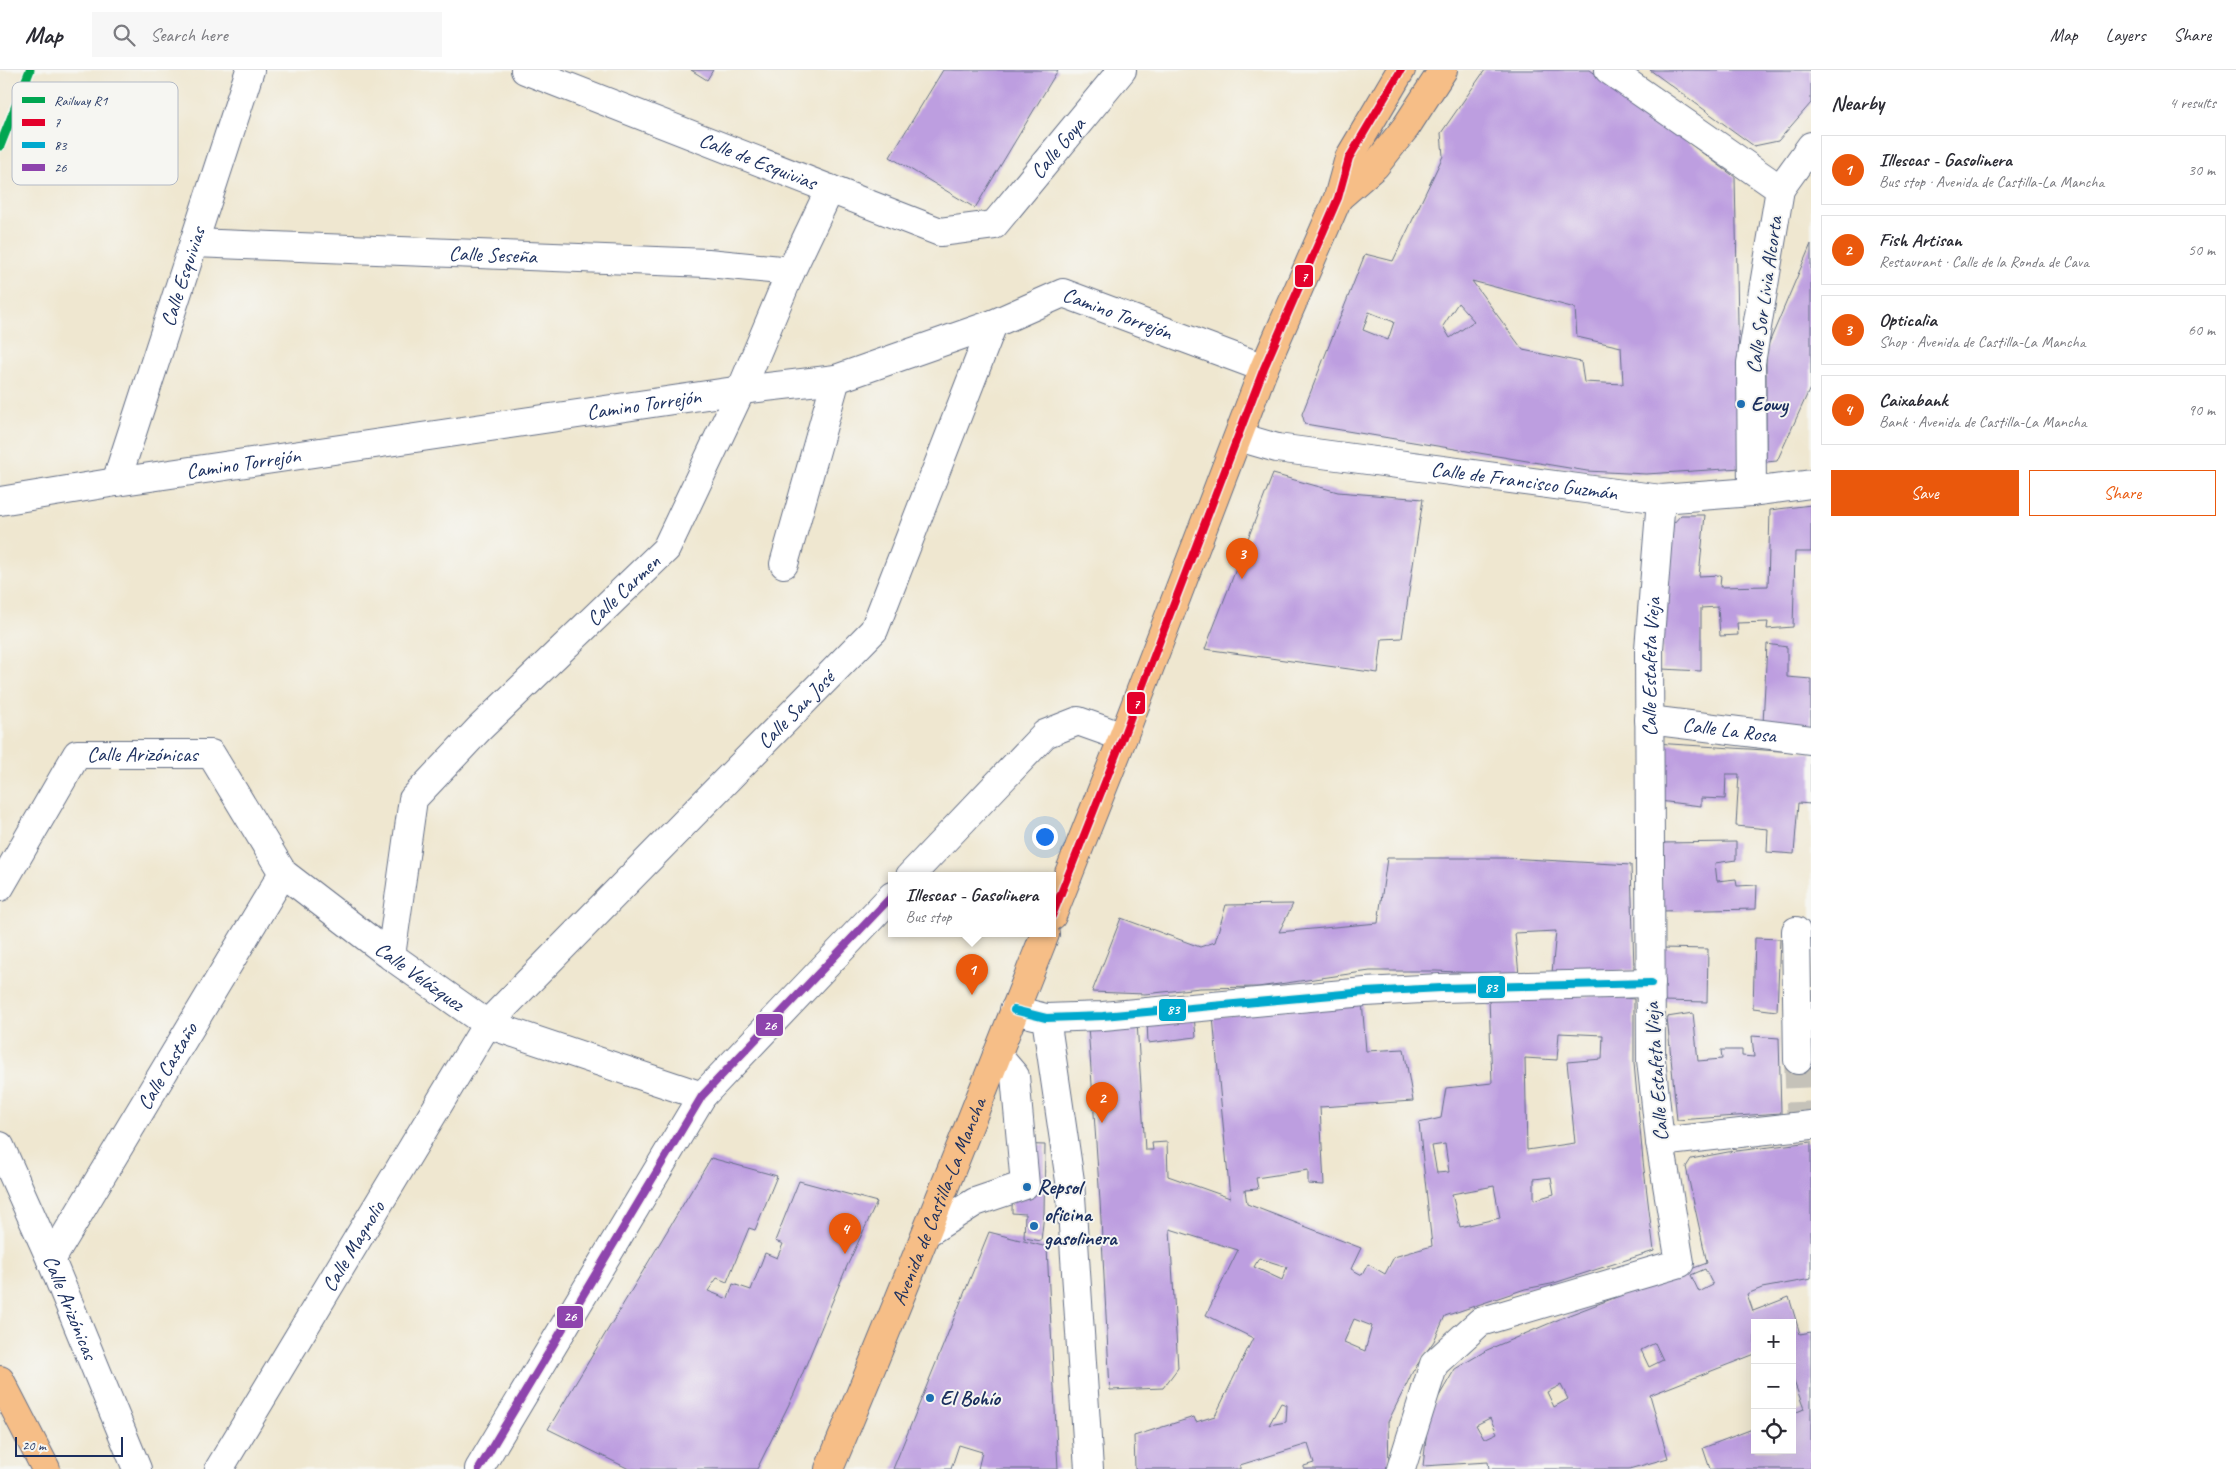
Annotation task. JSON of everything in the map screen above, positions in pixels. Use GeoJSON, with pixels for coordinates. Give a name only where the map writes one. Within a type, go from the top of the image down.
{"type":"FeatureCollection","features":[{"type":"Feature","properties":{"kind":"main road"},"geometry":{"type":"LineString","coordinates":[[1056,906],[1123,738],[1264,368],[1338,198],[1350,158],[1401,70]]}},
{"type":"Feature","properties":{"kind":"main road"},"geometry":{"type":"LineString","coordinates":[[1338,198],[1375,166],[1406,127],[1443,70]]}},
{"type":"Feature","properties":{"kind":"main road","name":"Avenida de Castilla-La Mancha"},"geometry":{"type":"LineString","coordinates":[[829,1469],[928,1232],[1044,937]]}},
{"type":"Feature","properties":{"kind":"main road"},"geometry":{"type":"LineString","coordinates":[[0,1380],[46,1469]]}},
{"type":"Feature","properties":{"kind":"street","name":"Calle Esquivias"},"geometry":{"type":"LineString","coordinates":[[116,482],[250,70]]}},
{"type":"Feature","properties":{"kind":"street","name":"Calle de Esquivias"},"geometry":{"type":"LineString","coordinates":[[525,70],[940,232],[994,225]]}},
{"type":"Feature","properties":{"kind":"street","name":"Calle Goya"},"geometry":{"type":"LineString","coordinates":[[994,225],[1122,70]]}},
{"type":"Feature","properties":{"kind":"street","name":"Calle Sor Livia Alcorta"},"geometry":{"type":"LineString","coordinates":[[1609,70],[1780,190]]}},
{"type":"Feature","properties":{"kind":"street","name":"Calle Sor Livia Alcorta"},"geometry":{"type":"LineString","coordinates":[[1752,492],[1751,363],[1780,190],[1811,146]]}},
{"type":"Feature","properties":{"kind":"street","name":"Calle Carmen"},"geometry":{"type":"LineString","coordinates":[[391,956],[413,799],[479,730],[666,549],[741,390],[791,271],[830,189]]}},
{"type":"Feature","properties":{"kind":"street","name":"Calle Seseña"},"geometry":{"type":"LineString","coordinates":[[194,243],[708,263],[791,271]]}},
{"type":"Feature","properties":{"kind":"street","name":"Camino Torrejón"},"geometry":{"type":"LineString","coordinates":[[0,501],[116,482],[741,390],[836,379],[993,324],[1063,293],[1264,368]]}},
{"type":"Feature","properties":{"kind":"street","name":"Calle San José"},"geometry":{"type":"LineString","coordinates":[[488,1024],[874,630],[993,324]]}},
{"type":"Feature","properties":{"kind":"street"},"geometry":{"type":"LineString","coordinates":[[784,564],[836,379]]}},
{"type":"Feature","properties":{"kind":"street","name":"Calle de Francisco Guzmán"},"geometry":{"type":"LineString","coordinates":[[1239,437],[1277,448],[1661,498],[1752,492],[1811,484]]}},
{"type":"Feature","properties":{"kind":"street","name":"Calle Estafeta Vieja"},"geometry":{"type":"LineString","coordinates":[[1401,1469],[1434,1364],[1480,1322],[1680,1263],[1660,1142],[1651,1060],[1649,649],[1661,498]]}},
{"type":"Feature","properties":{"kind":"street","name":"Calle La Rosa"},"geometry":{"type":"LineString","coordinates":[[1649,720],[1811,740]]}},
{"type":"Feature","properties":{"kind":"street"},"geometry":{"type":"LineString","coordinates":[[914,872],[1045,734],[1078,721],[1123,738]]}},
{"type":"Feature","properties":{"kind":"street","name":"Calle Arizónicas"},"geometry":{"type":"LineString","coordinates":[[0,887],[77,754],[211,754]]}},
{"type":"Feature","properties":{"kind":"street","name":"Calle Velázquez"},"geometry":{"type":"LineString","coordinates":[[211,754],[283,873],[391,956],[488,1024],[702,1096]]}},
{"type":"Feature","properties":{"kind":"street","name":"Calle Castaño"},"geometry":{"type":"LineString","coordinates":[[51,1260],[283,873]]}},
{"type":"Feature","properties":{"kind":"street"},"geometry":{"type":"LineString","coordinates":[[479,1469],[702,1096],[888,900]]}},
{"type":"Feature","properties":{"kind":"street"},"geometry":{"type":"LineString","coordinates":[[1796,930],[1798,1060]]}},
{"type":"Feature","properties":{"kind":"street"},"geometry":{"type":"LineString","coordinates":[[1014,1010],[1046,1018],[1103,1016],[1374,992],[1650,983]]}},
{"type":"Feature","properties":{"kind":"street"},"geometry":{"type":"LineString","coordinates":[[1046,1018],[1070,1181],[1089,1469]]}},
{"type":"Feature","properties":{"kind":"street","name":"Calle Magnolio"},"geometry":{"type":"LineString","coordinates":[[219,1469],[488,1024]]}},
{"type":"Feature","properties":{"kind":"street"},"geometry":{"type":"LineString","coordinates":[[928,1232],[975,1202],[1024,1185],[1015,1076],[997,1055]]}},
{"type":"Feature","properties":{"kind":"street"},"geometry":{"type":"LineString","coordinates":[[1660,1142],[1811,1125]]}},
{"type":"Feature","properties":{"kind":"street","name":"Calle Arizónicas"},"geometry":{"type":"LineString","coordinates":[[0,1146],[51,1260],[137,1469]]}},
{"type":"Feature","properties":{"kind":"building"},"geometry":{"type":"Polygon","coordinates":[[[691,70],[713,70],[707,80],[691,70]]]}},
{"type":"Feature","properties":{"kind":"building"},"geometry":{"type":"Polygon","coordinates":[[[943,70],[1058,70],[975,208],[890,157],[943,70]]]}},
{"type":"Feature","properties":{"kind":"building"},"geometry":{"type":"Polygon","coordinates":[[[1485,70],[1590,70],[1735,177],[1741,468],[1646,474],[1587,471],[1305,424],[1302,414],[1365,254],[1393,261],[1443,156],[1441,133],[1485,70]],[[1472,281],[1523,350],[1581,362],[1584,382],[1623,384],[1621,347],[1577,337],[1575,308],[1472,281]],[[1458,303],[1443,326],[1450,338],[1474,321],[1458,303]],[[1369,312],[1363,330],[1388,340],[1394,322],[1369,312]]]}},
{"type":"Feature","properties":{"kind":"building"},"geometry":{"type":"Polygon","coordinates":[[[1650,70],[1811,70],[1811,103],[1778,141],[1754,146],[1650,70]]]}},
{"type":"Feature","properties":{"kind":"building"},"geometry":{"type":"Polygon","coordinates":[[[1811,244],[1811,386],[1777,461],[1766,462],[1766,350],[1811,244]]]}},
{"type":"Feature","properties":{"kind":"building"},"geometry":{"type":"Polygon","coordinates":[[[1273,474],[1338,492],[1423,499],[1402,638],[1382,639],[1378,673],[1205,649],[1273,474]]]}},
{"type":"Feature","properties":{"kind":"building"},"geometry":{"type":"Polygon","coordinates":[[[1811,505],[1811,552],[1795,552],[1793,627],[1767,629],[1768,622],[1737,623],[1738,635],[1720,636],[1718,607],[1701,608],[1701,671],[1662,669],[1663,626],[1673,524],[1681,515],[1705,515],[1699,576],[1721,575],[1720,587],[1768,586],[1770,510],[1811,505]]]}},
{"type":"Feature","properties":{"kind":"building"},"geometry":{"type":"Polygon","coordinates":[[[1767,644],[1787,647],[1787,677],[1811,679],[1811,729],[1763,724],[1767,644]]]}},
{"type":"Feature","properties":{"kind":"building"},"geometry":{"type":"Polygon","coordinates":[[[1655,743],[1811,753],[1811,804],[1798,803],[1794,854],[1767,852],[1768,829],[1736,826],[1739,774],[1726,774],[1725,799],[1701,798],[1701,806],[1659,801],[1655,743]]]}},
{"type":"Feature","properties":{"kind":"building"},"geometry":{"type":"Polygon","coordinates":[[[1736,842],[1736,860],[1715,863],[1717,881],[1736,879],[1737,886],[1757,885],[1756,909],[1660,911],[1661,843],[1736,842]]]}},
{"type":"Feature","properties":{"kind":"building"},"geometry":{"type":"Polygon","coordinates":[[[1387,858],[1508,858],[1631,865],[1634,970],[1552,973],[1556,931],[1515,933],[1519,975],[1436,971],[1370,971],[1258,987],[1200,988],[1145,994],[1092,992],[1121,918],[1200,947],[1215,942],[1226,905],[1293,904],[1279,932],[1378,923],[1387,858]]]}},
{"type":"Feature","properties":{"kind":"building"},"geometry":{"type":"Polygon","coordinates":[[[1755,938],[1780,939],[1777,1011],[1753,1008],[1755,938]]]}},
{"type":"Feature","properties":{"kind":"building"},"geometry":{"type":"Polygon","coordinates":[[[1662,948],[1708,949],[1707,1002],[1663,1001],[1662,948]]]}},
{"type":"Feature","properties":{"kind":"building"},"geometry":{"type":"Polygon","coordinates":[[[1606,996],[1634,999],[1634,1063],[1654,1251],[1551,1284],[1525,1289],[1445,1316],[1434,1341],[1413,1371],[1388,1422],[1389,1469],[1304,1469],[1304,1466],[1314,1463],[1308,1444],[1240,1465],[1240,1469],[1135,1469],[1134,1436],[1194,1417],[1196,1422],[1215,1416],[1253,1338],[1206,1315],[1238,1250],[1170,1229],[1178,1368],[1163,1388],[1110,1390],[1088,1026],[1137,1022],[1145,1150],[1153,1150],[1152,1143],[1167,1142],[1168,1176],[1230,1198],[1213,1017],[1362,1001],[1366,1051],[1404,1049],[1413,1101],[1320,1107],[1324,1185],[1308,1184],[1308,1170],[1256,1178],[1258,1189],[1245,1190],[1247,1204],[1361,1248],[1351,1269],[1362,1275],[1368,1264],[1385,1274],[1394,1257],[1432,1246],[1419,1123],[1441,1118],[1446,1088],[1492,1083],[1489,998],[1606,996]],[[1559,1033],[1557,1060],[1525,1058],[1527,1150],[1575,1143],[1567,1062],[1602,1059],[1603,1035],[1559,1033]],[[1445,1144],[1432,1146],[1437,1173],[1449,1172],[1445,1144]],[[1551,1177],[1534,1179],[1534,1200],[1554,1194],[1551,1177]],[[1494,1186],[1452,1194],[1460,1227],[1500,1218],[1494,1186]],[[1259,1258],[1254,1267],[1282,1280],[1287,1267],[1259,1258]],[[1354,1319],[1344,1342],[1365,1351],[1372,1326],[1354,1319]],[[1281,1403],[1269,1425],[1286,1422],[1287,1405],[1281,1403]]]}},
{"type":"Feature","properties":{"kind":"building"},"geometry":{"type":"Polygon","coordinates":[[[1693,1013],[1698,1061],[1722,1059],[1721,1050],[1742,1050],[1742,1056],[1754,1057],[1752,1036],[1779,1038],[1781,1113],[1677,1120],[1667,1017],[1693,1013]]]}},
{"type":"Feature","properties":{"kind":"building"},"geometry":{"type":"Polygon","coordinates":[[[1194,1016],[1196,1037],[1148,1043],[1147,1021],[1194,1016]]]}},
{"type":"Feature","properties":{"kind":"building"},"geometry":{"type":"Polygon","coordinates":[[[1811,1142],[1811,1279],[1762,1288],[1747,1294],[1753,1311],[1789,1297],[1796,1319],[1751,1319],[1751,1356],[1650,1395],[1668,1458],[1629,1469],[1489,1469],[1488,1462],[1423,1466],[1429,1413],[1455,1369],[1487,1350],[1569,1315],[1707,1263],[1686,1167],[1691,1159],[1728,1152],[1811,1142]],[[1705,1269],[1691,1275],[1699,1292],[1713,1285],[1705,1269]],[[1655,1343],[1641,1350],[1649,1367],[1663,1360],[1655,1343]],[[1561,1385],[1547,1392],[1554,1407],[1568,1399],[1561,1385]],[[1490,1418],[1476,1425],[1484,1439],[1497,1433],[1490,1418]]]}},
{"type":"Feature","properties":{"kind":"building"},"geometry":{"type":"Polygon","coordinates":[[[1013,1144],[1045,1145],[1044,1214],[1041,1241],[1024,1238],[1025,1214],[1012,1213],[1013,1144]]]}},
{"type":"Feature","properties":{"kind":"building"},"geometry":{"type":"Polygon","coordinates":[[[711,1158],[777,1176],[755,1230],[749,1228],[727,1282],[717,1278],[708,1291],[728,1299],[733,1284],[751,1290],[765,1253],[777,1258],[783,1244],[775,1241],[799,1181],[877,1202],[847,1266],[794,1394],[757,1469],[629,1469],[548,1429],[711,1158]]]}},
{"type":"Feature","properties":{"kind":"building"},"geometry":{"type":"Polygon","coordinates":[[[989,1232],[1047,1247],[1058,1469],[978,1469],[982,1452],[959,1445],[951,1469],[893,1469],[989,1232]]]}},
{"type":"Feature","properties":{"kind":"building"},"geometry":{"type":"Polygon","coordinates":[[[1796,1321],[1800,1334],[1811,1332],[1811,1469],[1710,1469],[1703,1448],[1751,1430],[1751,1454],[1796,1454],[1796,1412],[1804,1409],[1796,1387],[1796,1321]]]}},
{"type":"Feature","properties":{"kind":"tunnel"},"geometry":{"type":"LineString","coordinates":[[1798,1060],[1801,1126]]}},
{"type":"Feature","properties":{"kind":"rail line","name":"R1"},"geometry":{"type":"LineString","coordinates":[[25,82],[30,70]]}},
{"type":"Feature","properties":{"kind":"rail line","name":"R1"},"geometry":{"type":"LineString","coordinates":[[0,146],[12,116]]}},
{"type":"Feature","properties":{"kind":"transit line","name":"7"},"geometry":{"type":"LineString","coordinates":[[1056,906],[1123,737],[1264,368],[1338,198],[1349,158],[1401,70]]}},
{"type":"Feature","properties":{"kind":"transit line","name":"26"},"geometry":{"type":"LineString","coordinates":[[479,1469],[702,1096],[888,900]]}},
{"type":"Feature","properties":{"kind":"transit line","name":"83"},"geometry":{"type":"LineString","coordinates":[[1014,1010],[1046,1018],[1103,1016],[1365,992],[1441,988],[1651,983]]}},
{"type":"Feature","properties":{"kind":"place","name":"Eowy"},"geometry":{"type":"Point","coordinates":[1741,404]}},
{"type":"Feature","properties":{"kind":"place","name":"Opticalia"},"geometry":{"type":"Point","coordinates":[1242,579]}},
{"type":"Feature","properties":{"kind":"place","name":"Illescas - Gasolinera"},"geometry":{"type":"Point","coordinates":[972,995]}},
{"type":"Feature","properties":{"kind":"place","name":"Fish Artisan"},"geometry":{"type":"Point","coordinates":[1102,1123]}},
{"type":"Feature","properties":{"kind":"place","name":"Repsol"},"geometry":{"type":"Point","coordinates":[1027,1187]}},
{"type":"Feature","properties":{"kind":"place","name":"oficina gasolinera"},"geometry":{"type":"Point","coordinates":[1034,1226]}},
{"type":"Feature","properties":{"kind":"place","name":"Caixabank"},"geometry":{"type":"Point","coordinates":[845,1254]}},
{"type":"Feature","properties":{"kind":"place","name":"El Bohío"},"geometry":{"type":"Point","coordinates":[930,1398]}}]}
